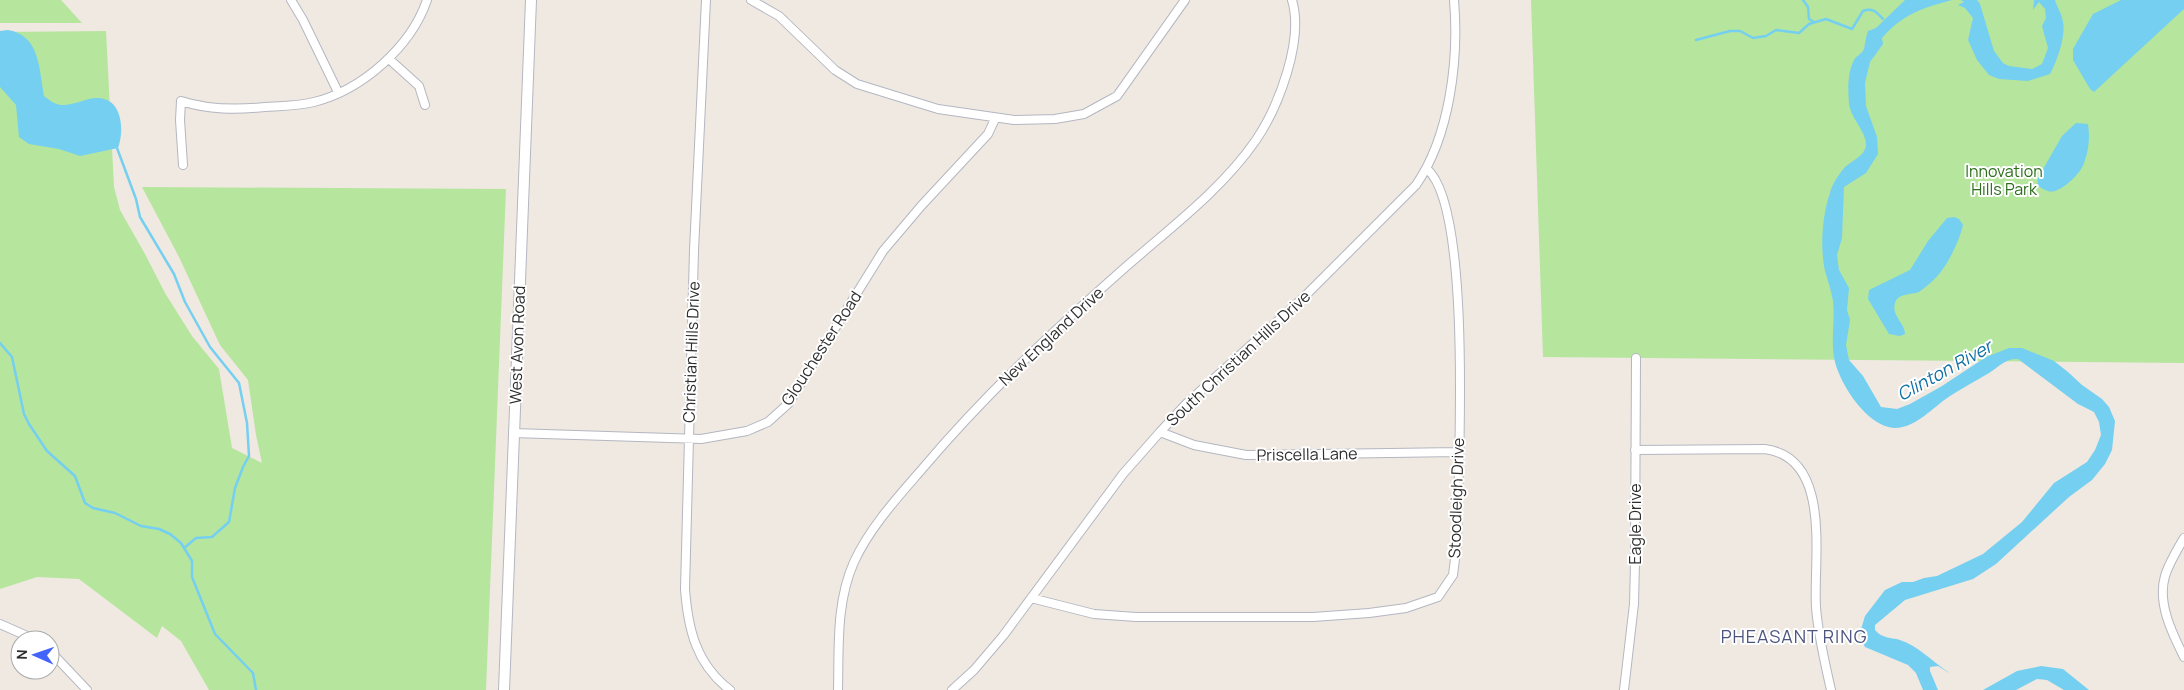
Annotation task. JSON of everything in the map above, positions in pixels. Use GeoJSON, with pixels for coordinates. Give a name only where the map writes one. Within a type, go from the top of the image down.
{"type":"FeatureCollection","features":[{"type":"Feature","properties":{"kind":"street"},"geometry":{"type":"LineString","coordinates":[[291,0],[303,20],[338,92]]}},
{"type":"Feature","properties":{"kind":"street"},"geometry":{"type":"LineString","coordinates":[[183,165],[180,120],[182,101],[203,108],[250,108],[297,106],[322,100],[361,80],[389,59],[408,36],[427,0]]}},
{"type":"Feature","properties":{"kind":"street","name":"West Avon Road"},"geometry":{"type":"LineString","coordinates":[[504,690],[531,0]]}},
{"type":"Feature","properties":{"kind":"street","name":"Christian Hills Drive"},"geometry":{"type":"LineString","coordinates":[[706,0],[685,589],[688,620],[696,646],[706,665],[730,690]]}},
{"type":"Feature","properties":{"kind":"street"},"geometry":{"type":"LineString","coordinates":[[751,0],[779,16],[835,70],[857,84],[938,109],[995,119],[1031,120],[1084,114],[1117,96],[1185,0]]}},
{"type":"Feature","properties":{"kind":"street","name":"New England Drive"},"geometry":{"type":"LineString","coordinates":[[838,690],[840,617],[851,570],[864,543],[914,478],[987,396],[1044,340],[1208,194],[1256,140],[1280,93],[1289,63],[1295,33],[1292,0]]}},
{"type":"Feature","properties":{"kind":"street","name":"South Christian Hills Drive"},"geometry":{"type":"LineString","coordinates":[[952,690],[980,663],[1123,474],[1160,432],[1186,404],[1303,298],[1416,185],[1427,169],[1439,136],[1454,63],[1454,0]]}},
{"type":"Feature","properties":{"kind":"street"},"geometry":{"type":"LineString","coordinates":[[389,59],[419,86],[425,105]]}},
{"type":"Feature","properties":{"kind":"street","name":"Glouchester Road"},"geometry":{"type":"LineString","coordinates":[[513,433],[689,439],[747,431],[768,422],[788,404],[883,251],[922,205],[988,134],[995,119]]}},
{"type":"Feature","properties":{"kind":"street","name":"Stoodleigh Drive"},"geometry":{"type":"LineString","coordinates":[[1031,598],[1094,614],[1136,617],[1313,616],[1369,613],[1424,603],[1438,597],[1453,575],[1457,542],[1459,291],[1445,203],[1440,186],[1427,169]]}},
{"type":"Feature","properties":{"kind":"street","name":"Eagle Drive"},"geometry":{"type":"LineString","coordinates":[[1624,690],[1634,604],[1636,358]]}},
{"type":"Feature","properties":{"kind":"street","name":"Priscella Lane"},"geometry":{"type":"LineString","coordinates":[[1160,432],[1194,445],[1246,455],[1458,452]]}},
{"type":"Feature","properties":{"kind":"street"},"geometry":{"type":"LineString","coordinates":[[1635,450],[1764,450],[1780,453],[1798,468],[1813,495],[1816,611],[1831,690]]}},
{"type":"Feature","properties":{"kind":"street"},"geometry":{"type":"LineString","coordinates":[[2184,538],[2165,576],[2164,594],[2170,626],[2184,657]]}},
{"type":"Feature","properties":{"kind":"street"},"geometry":{"type":"LineString","coordinates":[[0,624],[14,630]]}},
{"type":"Feature","properties":{"kind":"street"},"geometry":{"type":"LineString","coordinates":[[60,662],[87,690]]}},
{"type":"Feature","properties":{"kind":"green space"},"geometry":{"type":"Polygon","coordinates":[[[0,0],[61,0],[82,23],[0,23],[0,0]]]}},
{"type":"Feature","properties":{"kind":"green space","name":"Innovation Hills Park"},"geometry":{"type":"Polygon","coordinates":[[[1531,0],[2184,0],[2184,363],[1543,357],[1531,0]]]}},
{"type":"Feature","properties":{"kind":"green space"},"geometry":{"type":"Polygon","coordinates":[[[106,31],[114,187],[120,210],[165,293],[192,336],[219,369],[232,448],[262,463],[248,380],[220,345],[179,257],[142,187],[506,189],[486,690],[209,690],[181,641],[162,626],[157,638],[79,579],[37,577],[0,589],[0,32],[106,31]]]}},
{"type":"Feature","properties":{"kind":"water"},"geometry":{"type":"Polygon","coordinates":[[[1905,0],[1952,0],[1922,9],[1898,23],[1882,38],[1883,44],[1870,62],[1865,83],[1866,106],[1877,137],[1878,154],[1866,173],[1844,187],[1842,238],[1837,255],[1839,270],[1849,288],[1847,310],[1850,320],[1846,345],[1849,360],[1863,376],[1881,407],[1897,409],[1942,386],[1986,357],[2009,348],[2022,348],[2054,361],[2102,399],[2109,407],[2115,421],[2112,450],[2105,464],[2092,480],[2069,497],[1996,564],[1973,579],[1905,600],[1875,625],[1875,630],[1881,635],[1906,642],[1949,673],[1938,666],[1930,667],[1938,690],[1923,690],[1916,673],[1908,665],[1865,647],[1859,636],[1865,616],[1885,590],[1902,582],[1913,582],[1937,576],[1983,554],[2022,522],[2054,483],[2087,462],[2095,450],[2101,435],[2099,422],[2094,412],[2078,404],[2018,359],[2002,363],[1950,396],[1910,425],[1895,428],[1885,426],[1864,412],[1841,378],[1834,357],[1833,301],[1823,262],[1822,242],[1825,212],[1836,179],[1845,167],[1863,153],[1866,146],[1864,136],[1850,110],[1848,93],[1852,65],[1864,49],[1868,31],[1876,28],[1905,0]]]}},
{"type":"Feature","properties":{"kind":"water"},"geometry":{"type":"Polygon","coordinates":[[[1961,0],[1977,0],[1980,4],[1994,51],[2003,63],[2009,66],[2032,69],[2042,64],[2048,48],[2042,26],[2046,18],[2045,9],[2039,2],[2033,10],[2034,0],[2055,0],[2064,27],[2058,56],[2050,74],[2028,81],[1999,79],[1989,75],[1977,60],[1968,40],[1973,18],[1965,8],[1958,5],[1964,2],[1961,0]]]}},
{"type":"Feature","properties":{"kind":"water"},"geometry":{"type":"Polygon","coordinates":[[[2121,0],[2184,0],[2184,9],[2094,92],[2090,89],[2073,60],[2073,49],[2093,14],[2121,0]]]}},
{"type":"Feature","properties":{"kind":"water"},"geometry":{"type":"Polygon","coordinates":[[[8,30],[19,33],[32,46],[39,65],[44,96],[61,105],[95,98],[111,102],[116,108],[121,123],[118,148],[80,156],[59,149],[29,144],[19,137],[16,105],[0,87],[0,31],[8,30]]]}},
{"type":"Feature","properties":{"kind":"water"},"geometry":{"type":"Polygon","coordinates":[[[2076,123],[2088,124],[2088,148],[2082,167],[2063,187],[2055,191],[2046,190],[2037,185],[2038,178],[2062,136],[2076,123]]]}},
{"type":"Feature","properties":{"kind":"water"},"geometry":{"type":"Polygon","coordinates":[[[1954,217],[1959,219],[1963,225],[1950,258],[1934,280],[1919,292],[1899,297],[1894,308],[1905,334],[1900,336],[1889,334],[1868,299],[1869,290],[1910,270],[1928,241],[1947,218],[1954,217]]]}},
{"type":"Feature","properties":{"kind":"water"},"geometry":{"type":"Polygon","coordinates":[[[2041,666],[2063,669],[2089,690],[2064,690],[2047,680],[2037,679],[2016,690],[1983,690],[2017,671],[2041,666]]]}},
{"type":"Feature","properties":{"kind":"waterway"},"geometry":{"type":"LineString","coordinates":[[1803,0],[1808,7],[1809,19],[1814,22]]}},
{"type":"Feature","properties":{"kind":"waterway"},"geometry":{"type":"LineString","coordinates":[[1696,40],[1730,31],[1740,31],[1753,38],[1766,36],[1776,30],[1799,33],[1809,24],[1826,19],[1852,29],[1863,11],[1866,10],[1874,11],[1883,19]]}},
{"type":"Feature","properties":{"kind":"waterway"},"geometry":{"type":"LineString","coordinates":[[117,148],[136,199],[140,217],[174,274],[185,302],[210,347],[239,383],[247,423],[249,456],[235,488],[229,522],[212,537],[196,538],[184,548]]}},
{"type":"Feature","properties":{"kind":"waterway"},"geometry":{"type":"LineString","coordinates":[[0,343],[12,357],[24,414],[29,424],[47,451],[75,476],[85,503],[93,508],[115,513],[141,526],[159,529],[170,534],[181,543],[192,561],[192,577],[215,634],[253,673],[256,690]]}},
{"type":"Feature","properties":{"kind":"district","name":"PHEASANT RING"},"geometry":{"type":"Point","coordinates":[1794,636]}},
{"type":"Feature","properties":{"kind":"water label","name":"Clinton River"},"geometry":{"type":"Point","coordinates":[1944,370]}}]}
